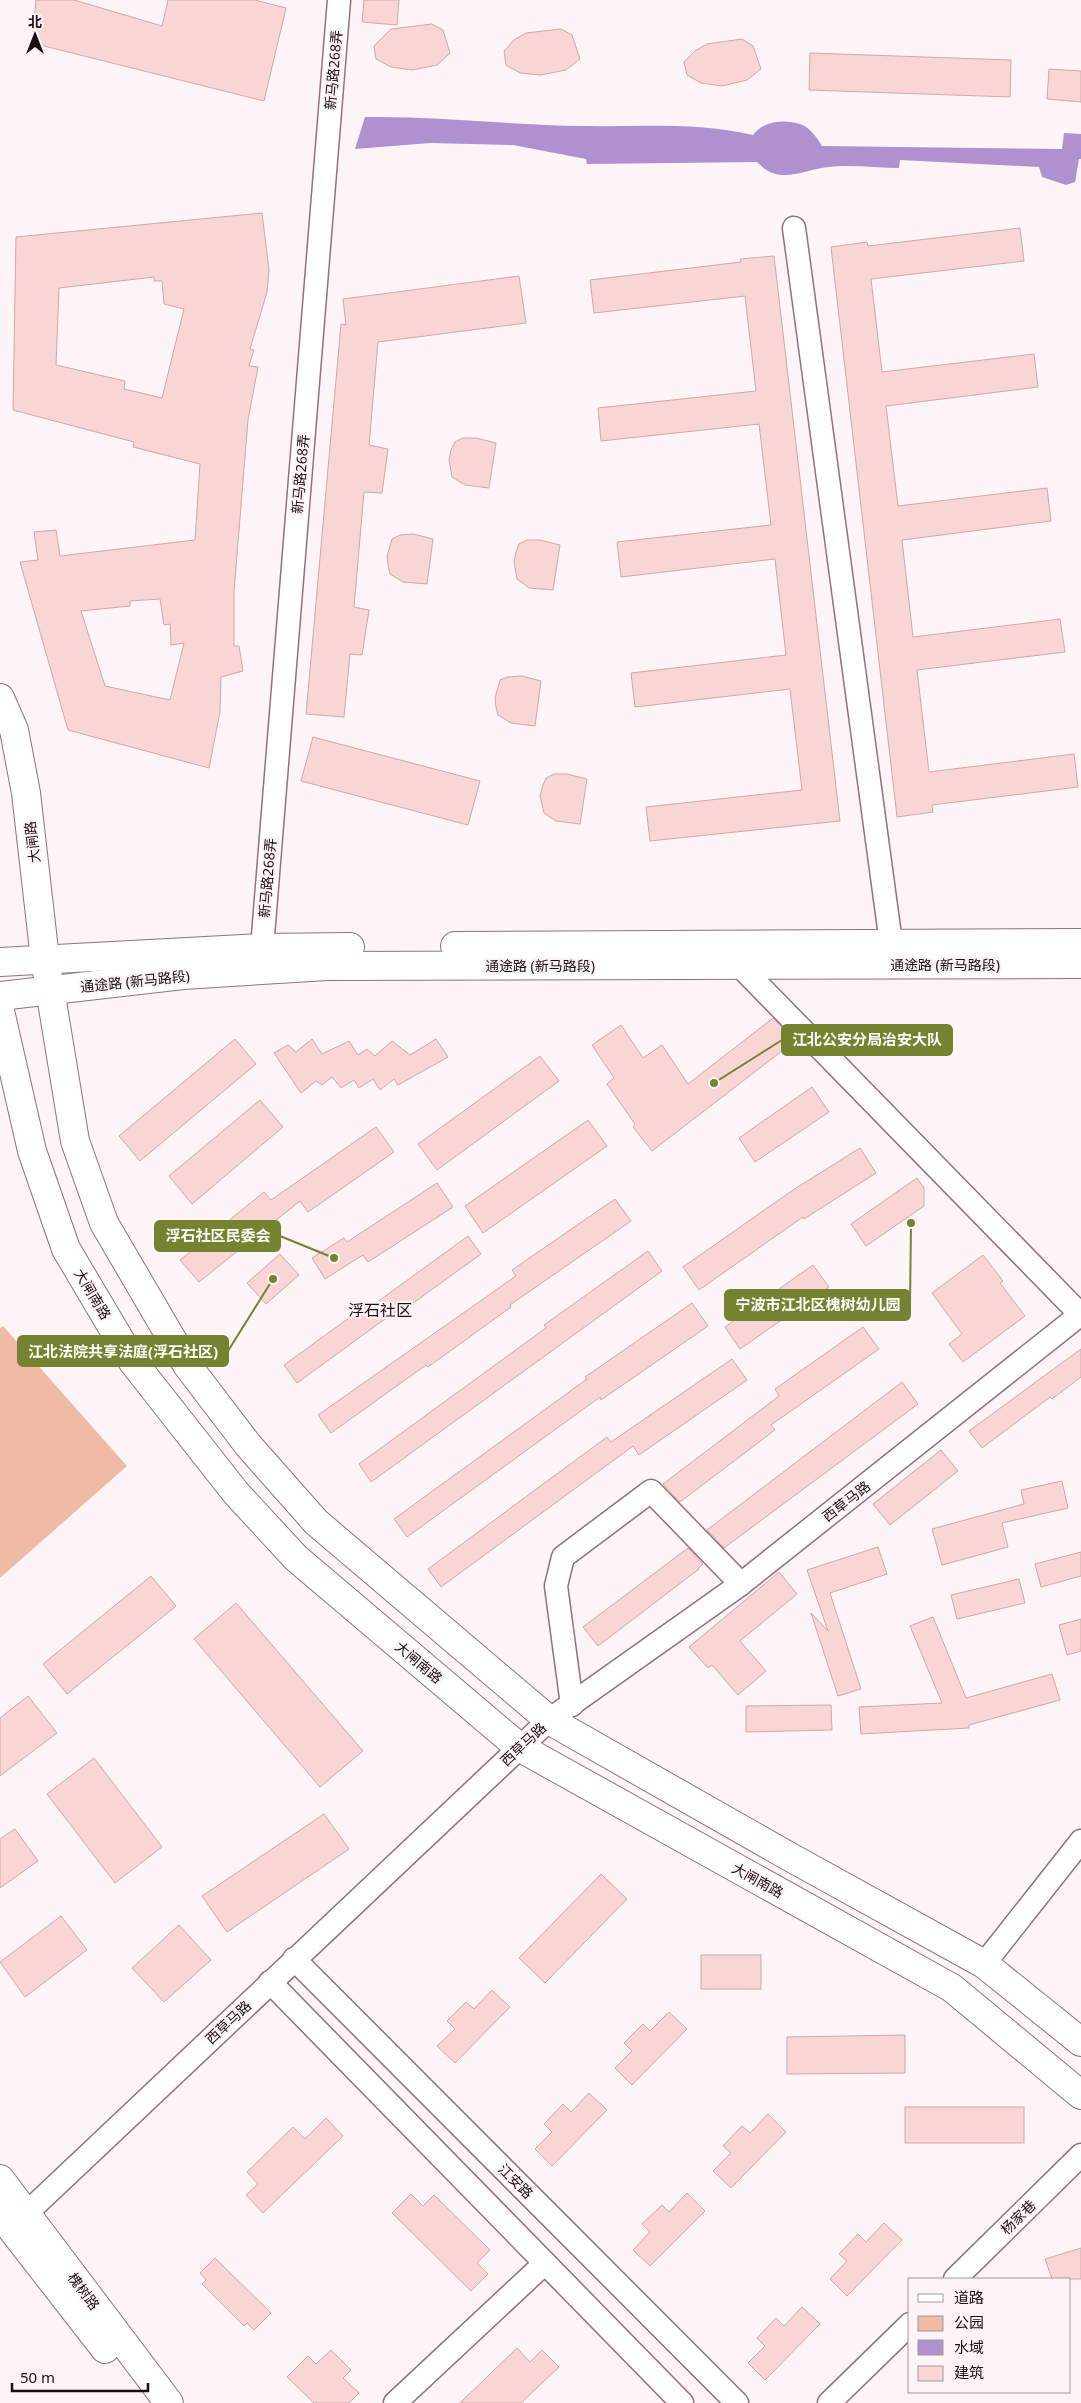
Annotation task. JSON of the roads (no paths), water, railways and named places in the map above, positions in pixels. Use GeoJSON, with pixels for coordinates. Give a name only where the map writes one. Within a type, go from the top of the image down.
{"type":"FeatureCollection","features":[{"type":"Feature","properties":{"kind":"main road","name":"大闸路"},"geometry":{"type":"LineString","coordinates":[[0,698],[14,730],[26,793],[45,960],[51,989]]}},
{"type":"Feature","properties":{"kind":"main road","name":"通途路 (新马路段)"},"geometry":{"type":"LineString","coordinates":[[0,962],[262,948],[1081,943]]}},
{"type":"Feature","properties":{"kind":"main road","name":"通途路 (新马路段)"},"geometry":{"type":"LineString","coordinates":[[0,996],[183,976],[328,966],[1081,964]]}},
{"type":"Feature","properties":{"kind":"main road"},"geometry":{"type":"LineString","coordinates":[[51,989],[75,1141],[104,1223],[187,1365],[248,1445],[316,1522],[549,1720],[790,1857],[984,1964],[1081,2042]]}},
{"type":"Feature","properties":{"kind":"main road","name":"大闸南路"},"geometry":{"type":"LineString","coordinates":[[0,1011],[32,1151],[66,1249],[133,1362],[236,1493],[296,1558],[519,1747],[952,1988],[1081,2095]]}},
{"type":"Feature","properties":{"kind":"main road","name":"槐树路"},"geometry":{"type":"LineString","coordinates":[[0,2179],[12,2219],[148,2403]]}},
{"type":"Feature","properties":{"kind":"main road","name":"槐树路"},"geometry":{"type":"LineString","coordinates":[[12,2219],[169,2403]]}},
{"type":"Feature","properties":{"kind":"street","name":"新马路268弄"},"geometry":{"type":"LineString","coordinates":[[262,948],[339,0]]}},
{"type":"Feature","properties":{"kind":"street"},"geometry":{"type":"LineString","coordinates":[[794,228],[891,943]]}},
{"type":"Feature","properties":{"kind":"street"},"geometry":{"type":"LineString","coordinates":[[739,965],[1081,1314]]}},
{"type":"Feature","properties":{"kind":"street","name":"西草马路"},"geometry":{"type":"LineString","coordinates":[[12,2219],[294,1960],[549,1720],[741,1584],[1081,1314]]}},
{"type":"Feature","properties":{"kind":"street"},"geometry":{"type":"LineString","coordinates":[[572,1705],[556,1586],[563,1557],[651,1491],[741,1584]]}},
{"type":"Feature","properties":{"kind":"street"},"geometry":{"type":"LineString","coordinates":[[984,1964],[1081,1841]]}},
{"type":"Feature","properties":{"kind":"street","name":"江安路"},"geometry":{"type":"LineString","coordinates":[[294,1960],[737,2403]]}},
{"type":"Feature","properties":{"kind":"street"},"geometry":{"type":"LineString","coordinates":[[270,1982],[682,2403]]}},
{"type":"Feature","properties":{"kind":"street","name":"杨家巷"},"geometry":{"type":"LineString","coordinates":[[956,2278],[1081,2156]]}},
{"type":"Feature","properties":{"kind":"street"},"geometry":{"type":"LineString","coordinates":[[395,2403],[545,2263]]}},
{"type":"Feature","properties":{"kind":"street"},"geometry":{"type":"LineString","coordinates":[[829,2403],[908,2326]]}},
{"type":"Feature","properties":{"kind":"water"},"geometry":{"type":"Polygon","coordinates":[[[365,117],[555,125],[689,127],[710,128],[753,135],[757,130],[768,124],[787,122],[800,124],[807,128],[822,146],[1062,149],[1064,133],[1081,134],[1081,159],[1079,159],[1075,182],[1066,185],[1042,177],[1039,167],[900,160],[899,168],[837,166],[791,175],[774,173],[757,162],[587,164],[586,159],[513,145],[430,143],[355,149],[365,117]]]}},
{"type":"Feature","properties":{"kind":"place","name":"江北公安分局治安大队"},"geometry":{"type":"Point","coordinates":[714,1083]}},
{"type":"Feature","properties":{"kind":"place","name":"宁波市江北区槐树幼儿园"},"geometry":{"type":"Point","coordinates":[911,1223]}},
{"type":"Feature","properties":{"kind":"place","name":"浮石社区民委会"},"geometry":{"type":"Point","coordinates":[334,1258]}},
{"type":"Feature","properties":{"kind":"place","name":"江北法院共享法庭(浮石社区)"},"geometry":{"type":"Point","coordinates":[273,1279]}},
{"type":"Feature","properties":{"kind":"district","name":"浮石社区"},"geometry":{"type":"Point","coordinates":[380,1310]}}]}
